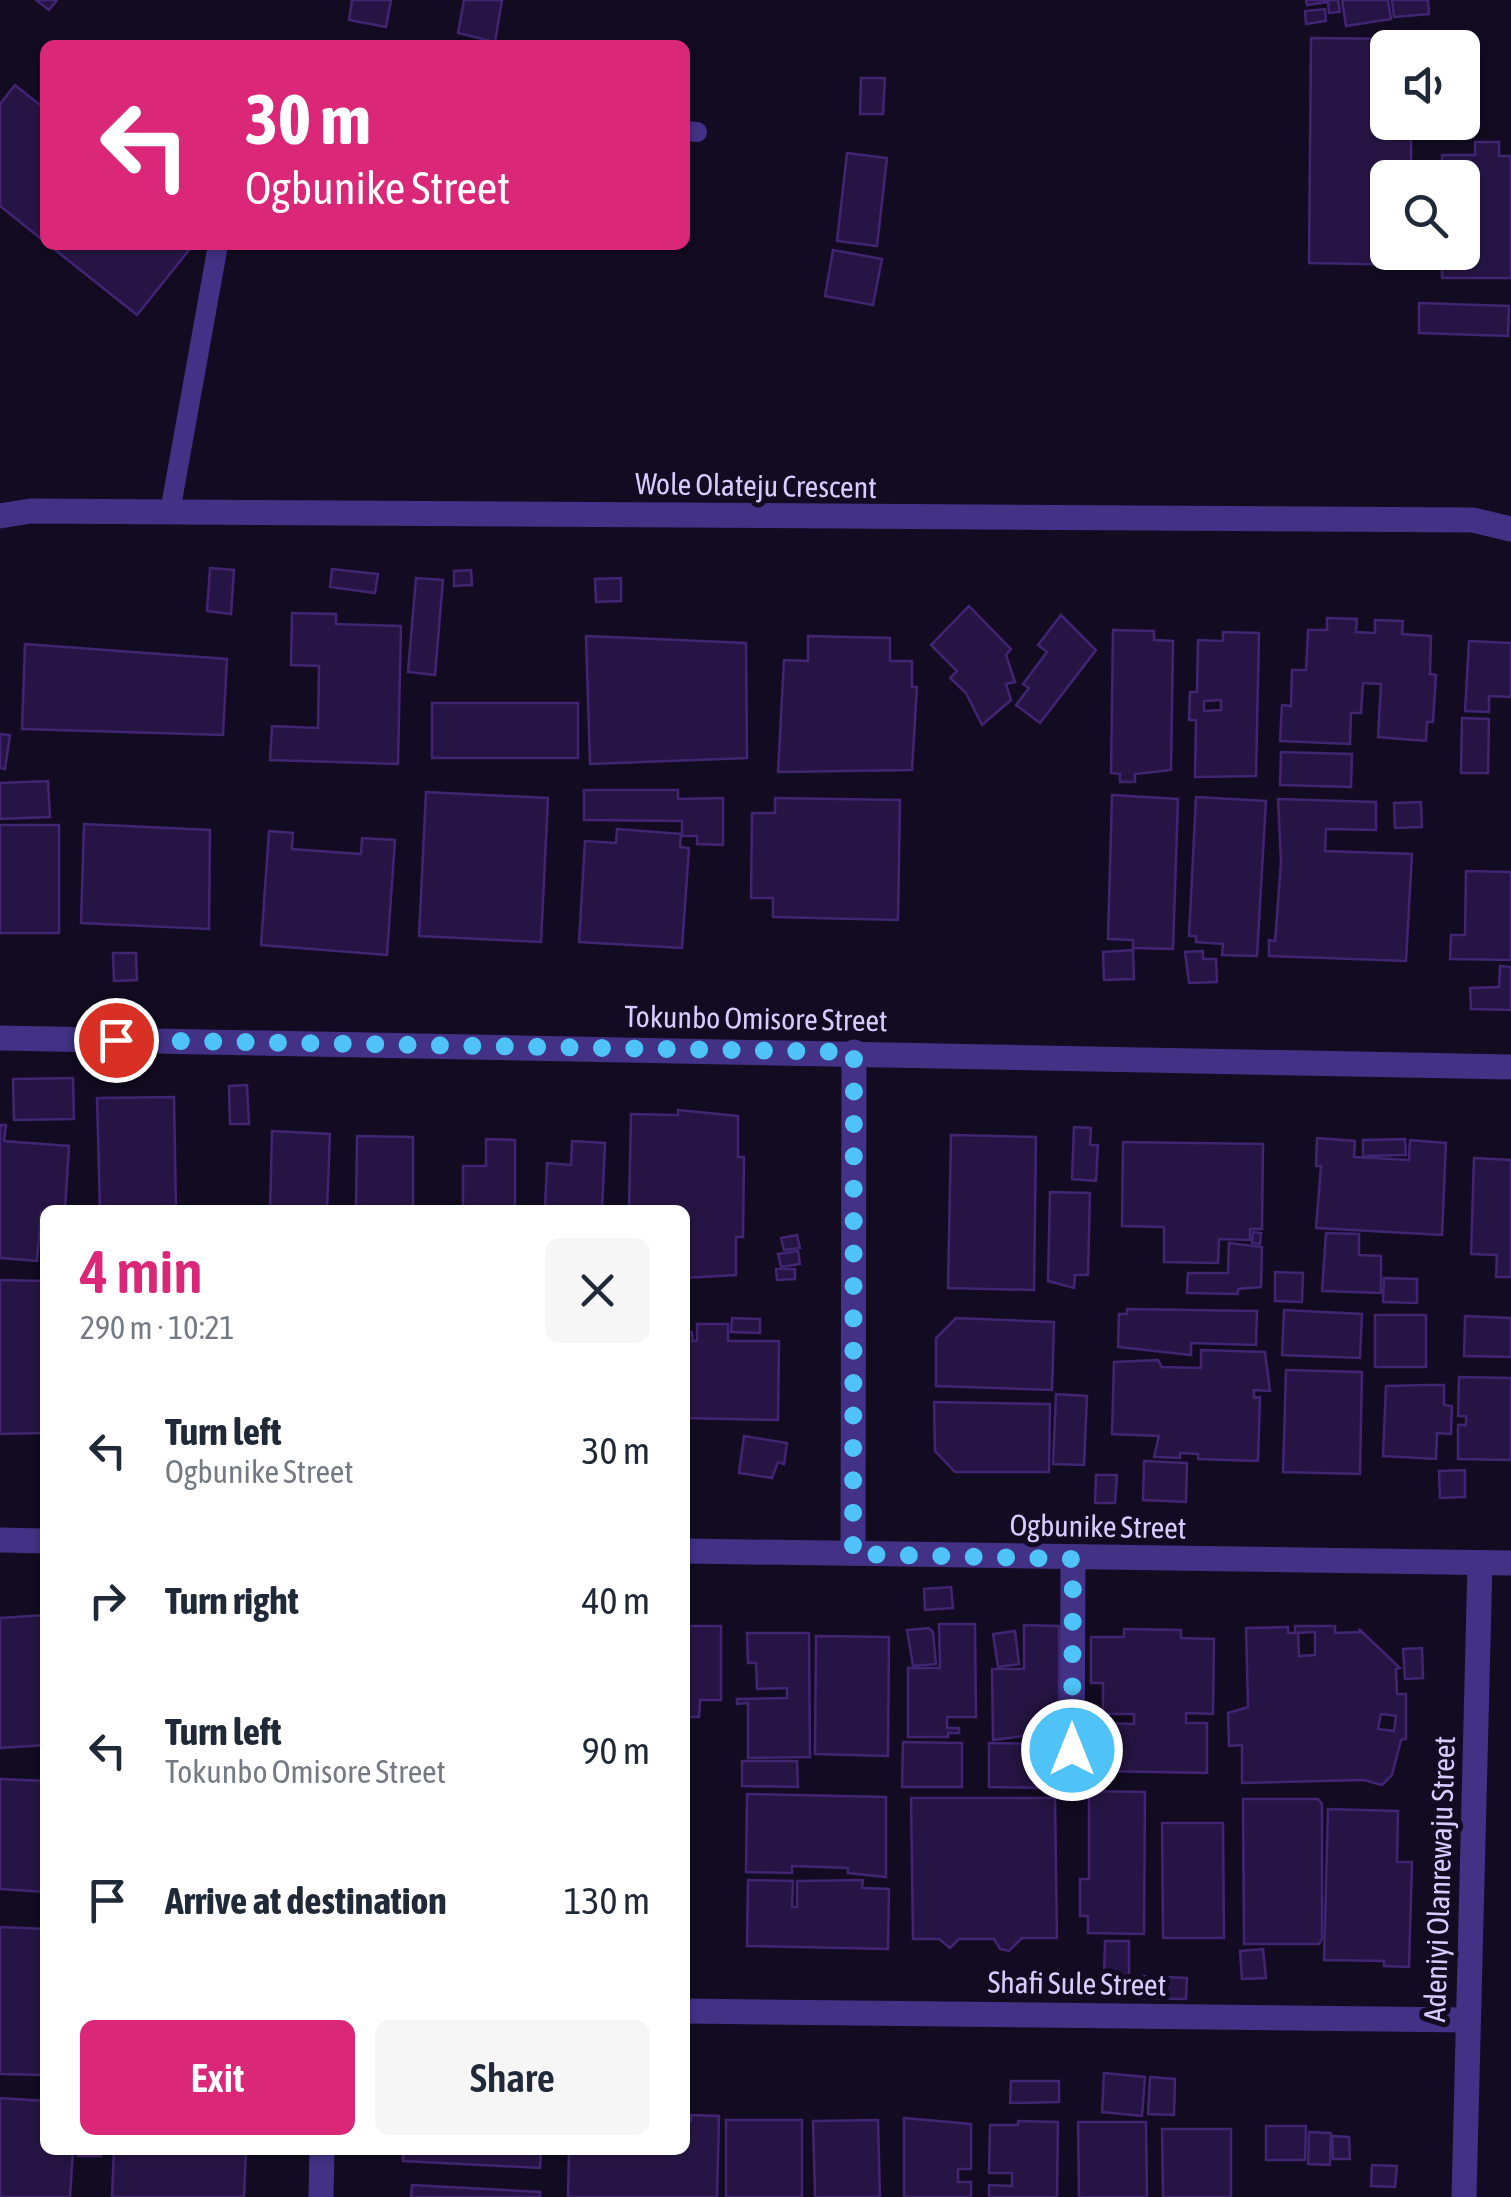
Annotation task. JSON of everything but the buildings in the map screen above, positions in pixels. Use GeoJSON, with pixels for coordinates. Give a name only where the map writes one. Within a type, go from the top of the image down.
{"type":"FeatureCollection","features":[{"type":"Feature","properties":{"kind":"street","name":"Wole Olateju Crescent"},"geometry":{"type":"LineString","coordinates":[[0,516],[30,510],[1474,520],[1511,530]]}},
{"type":"Feature","properties":{"kind":"street","name":"Tokunbo Omisore Street"},"geometry":{"type":"LineString","coordinates":[[0,1038],[1511,1068]]}},
{"type":"Feature","properties":{"kind":"street"},"geometry":{"type":"LineString","coordinates":[[853,1554],[854,1052]]}},
{"type":"Feature","properties":{"kind":"street"},"geometry":{"type":"LineString","coordinates":[[0,1540],[40,1541]]}},
{"type":"Feature","properties":{"kind":"street","name":"Ogbunike Street"},"geometry":{"type":"LineString","coordinates":[[690,1551],[1511,1563]]}},
{"type":"Feature","properties":{"kind":"street"},"geometry":{"type":"LineString","coordinates":[[1072,1788],[1073,1559]]}},
{"type":"Feature","properties":{"kind":"street","name":"Adeniyi Olanrewaju Street"},"geometry":{"type":"LineString","coordinates":[[1464,2197],[1480,1562]]}},
{"type":"Feature","properties":{"kind":"street","name":"Shafi Sule Street"},"geometry":{"type":"LineString","coordinates":[[690,2011],[1468,2020]]}},
{"type":"Feature","properties":{"kind":"street"},"geometry":{"type":"LineString","coordinates":[[321,2197],[322,2155]]}},
{"type":"Feature","properties":{"kind":"lane"},"geometry":{"type":"LineString","coordinates":[[170,512],[217,250]]}},
{"type":"Feature","properties":{"kind":"route"},"geometry":{"type":"LineString","coordinates":[[116,1040],[854,1052],[853,1554],[1073,1559],[1072,1750]]}}]}
